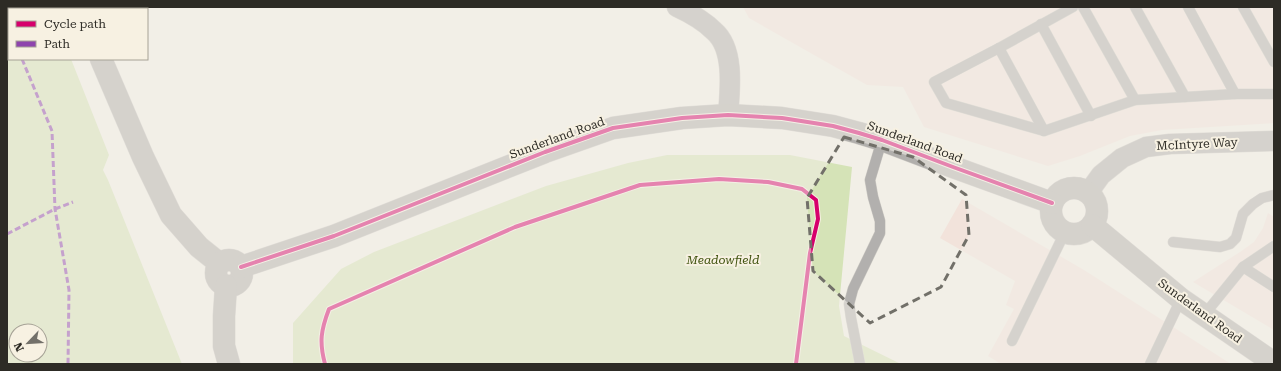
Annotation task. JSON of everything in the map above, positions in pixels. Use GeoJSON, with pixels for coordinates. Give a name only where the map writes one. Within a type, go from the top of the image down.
{"type":"FeatureCollection","features":[{"type":"Feature","properties":{"kind":"street"},"geometry":{"type":"LineString","coordinates":[[677,7],[690,13],[715,31],[724,43],[729,64],[730,90],[728,114]]}},
{"type":"Feature","properties":{"kind":"street"},"geometry":{"type":"LineString","coordinates":[[101,60],[143,157],[171,215],[199,246],[219,264]]}},
{"type":"Feature","properties":{"kind":"street","name":"Sunderland Road"},"geometry":{"type":"LineString","coordinates":[[241,267],[334,236],[545,152],[613,128],[682,118],[728,114],[782,118],[833,126],[882,140],[1052,203]]}},
{"type":"Feature","properties":{"kind":"street","name":"McIntyre Way"},"geometry":{"type":"LineString","coordinates":[[1088,193],[1101,175],[1122,158],[1146,147],[1170,144],[1274,141]]}},
{"type":"Feature","properties":{"kind":"street"},"geometry":{"type":"LineString","coordinates":[[1072,187],[1081,188],[1088,193],[1096,205],[1096,219],[1092,225],[1080,233],[1072,234],[1065,232],[1058,227],[1053,220],[1051,212],[1052,203],[1056,195],[1063,190],[1072,187]]}},
{"type":"Feature","properties":{"kind":"street","name":"Sunderland Road"},"geometry":{"type":"LineString","coordinates":[[1092,225],[1181,299],[1274,363]]}},
{"type":"Feature","properties":{"kind":"street"},"geometry":{"type":"LineString","coordinates":[[231,259],[237,262],[243,273],[241,279],[232,286],[226,286],[221,283],[217,279],[216,274],[216,268],[219,264],[225,260],[231,259]]}},
{"type":"Feature","properties":{"kind":"street"},"geometry":{"type":"LineString","coordinates":[[226,286],[224,346],[229,364]]}},
{"type":"Feature","properties":{"kind":"lane"},"geometry":{"type":"LineString","coordinates":[[1073,7],[934,82],[946,103],[1044,131],[1135,100],[1235,94],[1274,94]]}},
{"type":"Feature","properties":{"kind":"lane"},"geometry":{"type":"LineString","coordinates":[[1083,7],[1135,100]]}},
{"type":"Feature","properties":{"kind":"lane"},"geometry":{"type":"LineString","coordinates":[[1135,7],[1185,97]]}},
{"type":"Feature","properties":{"kind":"lane"},"geometry":{"type":"LineString","coordinates":[[1188,7],[1235,94]]}},
{"type":"Feature","properties":{"kind":"lane"},"geometry":{"type":"LineString","coordinates":[[1244,7],[1274,62]]}},
{"type":"Feature","properties":{"kind":"lane"},"geometry":{"type":"LineString","coordinates":[[1041,24],[1091,116]]}},
{"type":"Feature","properties":{"kind":"lane"},"geometry":{"type":"LineString","coordinates":[[999,48],[1044,131]]}},
{"type":"Feature","properties":{"kind":"lane"},"geometry":{"type":"LineString","coordinates":[[860,364],[849,304],[853,290],[880,233],[880,222],[870,180],[882,140]]}},
{"type":"Feature","properties":{"kind":"lane"},"geometry":{"type":"LineString","coordinates":[[1173,242],[1220,247],[1230,244],[1236,238],[1243,214],[1253,204],[1262,198],[1274,195]]}},
{"type":"Feature","properties":{"kind":"lane"},"geometry":{"type":"LineString","coordinates":[[1012,341],[1065,232]]}},
{"type":"Feature","properties":{"kind":"lane"},"geometry":{"type":"LineString","coordinates":[[1204,315],[1243,267],[1274,246]]}},
{"type":"Feature","properties":{"kind":"lane"},"geometry":{"type":"LineString","coordinates":[[1243,267],[1274,287]]}},
{"type":"Feature","properties":{"kind":"lane"},"geometry":{"type":"LineString","coordinates":[[1150,364],[1181,299]]}},
{"type":"Feature","properties":{"kind":"highlighted area"},"geometry":{"type":"Polygon","coordinates":[[[844,137],[913,157],[966,195],[969,235],[941,287],[870,323],[813,271],[807,198],[844,137]]]}},
{"type":"Feature","properties":{"kind":"shaded area"},"geometry":{"type":"Polygon","coordinates":[[[743,7],[1274,7],[1274,123],[1162,130],[1130,136],[1080,156],[1048,166],[924,127],[903,87],[867,85],[749,18],[743,7]]]}},
{"type":"Feature","properties":{"kind":"shaded area"},"geometry":{"type":"Polygon","coordinates":[[[962,199],[1084,270],[1231,364],[1001,364],[988,356],[1014,309],[1006,305],[1015,281],[940,238],[962,199]]]}},
{"type":"Feature","properties":{"kind":"shaded area"},"geometry":{"type":"Polygon","coordinates":[[[1268,213],[1274,217],[1274,330],[1193,282],[1254,242],[1263,228],[1268,213]]]}},
{"type":"Feature","properties":{"kind":"green space"},"geometry":{"type":"Polygon","coordinates":[[[7,7],[51,7],[8,8],[8,60],[71,60],[109,155],[103,170],[182,364],[7,364],[7,7]]]}},
{"type":"Feature","properties":{"kind":"green space","name":"Meadowfield"},"geometry":{"type":"Polygon","coordinates":[[[667,155],[790,155],[852,167],[839,306],[844,336],[901,364],[293,364],[293,323],[341,269],[374,252],[546,186],[628,163],[667,155]]]}},
{"type":"Feature","properties":{"kind":"marked path"},"geometry":{"type":"LineString","coordinates":[[22,60],[52,131],[55,209],[69,290],[68,364]]}},
{"type":"Feature","properties":{"kind":"marked path"},"geometry":{"type":"LineString","coordinates":[[7,234],[55,209],[73,202]]}},
{"type":"Feature","properties":{"kind":"cycle path"},"geometry":{"type":"LineString","coordinates":[[241,267],[334,236],[545,152],[613,128],[682,118],[728,115],[782,118],[833,126],[882,140],[1052,203]]}},
{"type":"Feature","properties":{"kind":"cycle path"},"geometry":{"type":"LineString","coordinates":[[325,364],[322,349],[322,336],[324,323],[329,309],[515,227],[640,185],[719,179],[768,182],[802,189],[816,200],[818,219],[810,253],[796,364]]}}]}
